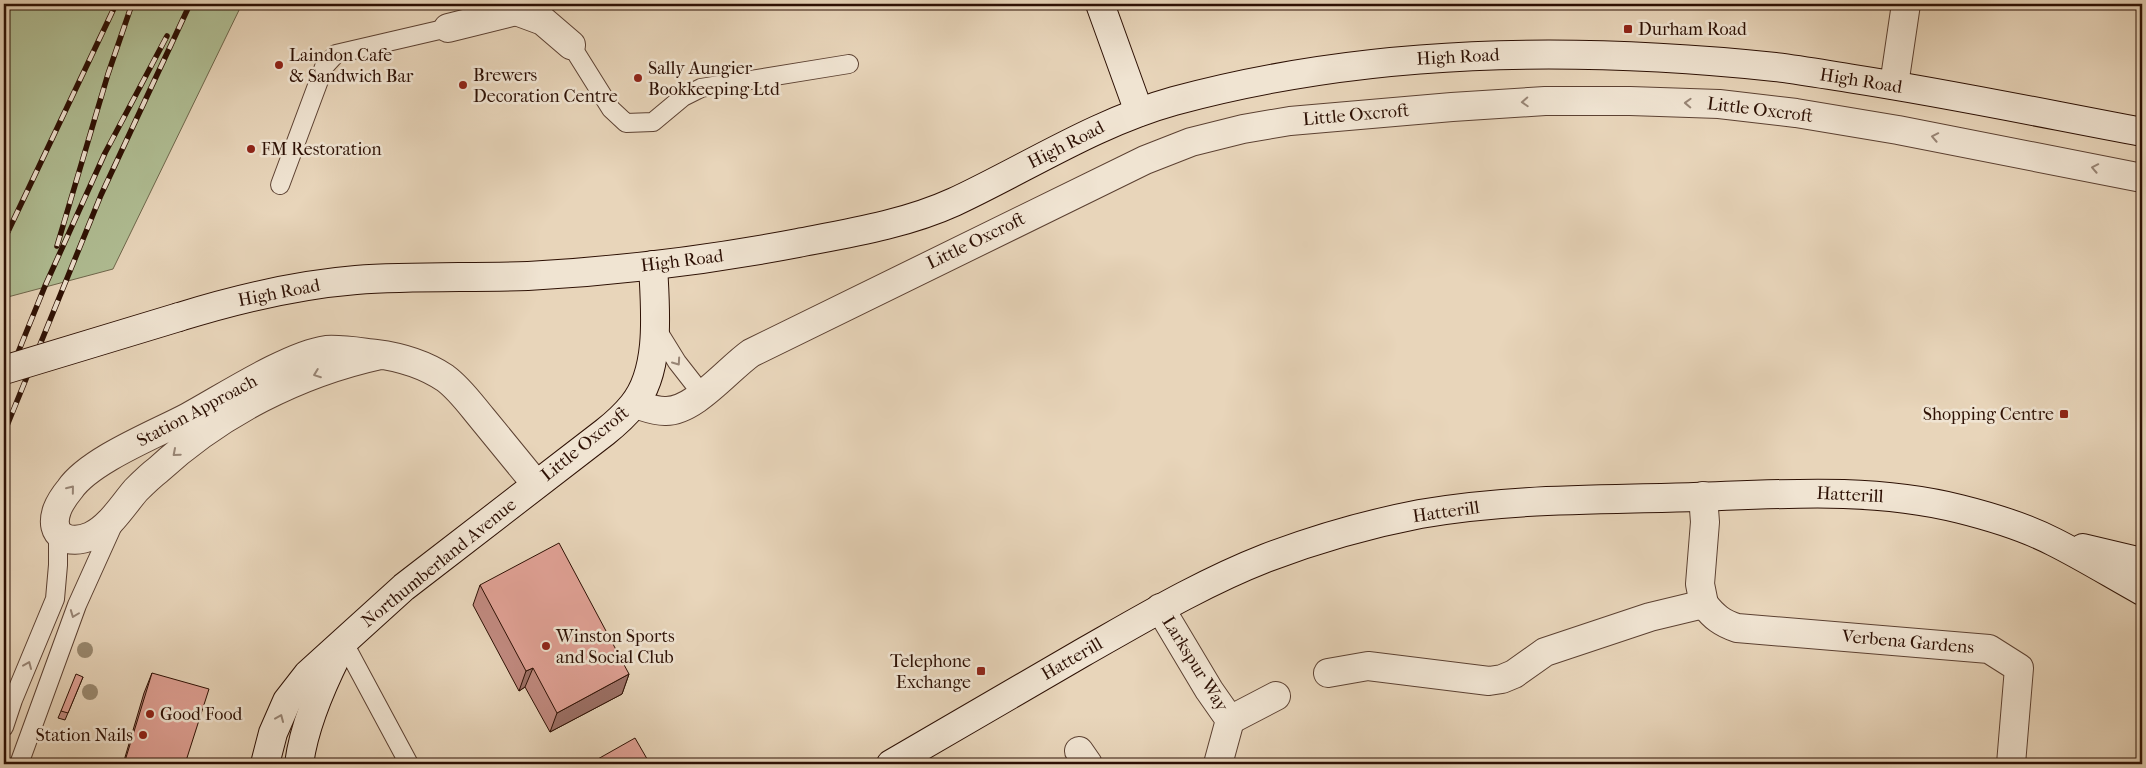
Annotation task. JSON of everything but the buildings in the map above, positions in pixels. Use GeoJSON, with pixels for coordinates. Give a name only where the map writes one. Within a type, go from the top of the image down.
{"type":"FeatureCollection","features":[{"type":"Feature","properties":{"kind":"street"},"geometry":{"type":"LineString","coordinates":[[1100,4],[1138,112]]}},
{"type":"Feature","properties":{"kind":"street"},"geometry":{"type":"LineString","coordinates":[[1894,85],[1906,4]]}},
{"type":"Feature","properties":{"kind":"street"},"geometry":{"type":"LineString","coordinates":[[448,28],[515,8],[543,21],[571,44]]}},
{"type":"Feature","properties":{"kind":"street","name":"High Road"},"geometry":{"type":"LineString","coordinates":[[4,370],[239,299],[295,288],[355,280],[528,276],[690,261],[797,244],[922,214],[950,204],[1006,177],[1084,135],[1138,112],[1204,93],[1352,65],[1467,56],[1545,53],[1776,67],[1894,85],[2142,132]]}},
{"type":"Feature","properties":{"kind":"street","name":"Little Oxcroft"},"geometry":{"type":"LineString","coordinates":[[635,404],[667,411],[680,408],[702,394],[736,363],[751,353],[1100,180],[1191,142],[1243,129],[1280,123],[1452,106],[1545,101],[1719,104],[1796,113],[1889,129],[2142,178]]}},
{"type":"Feature","properties":{"kind":"street","name":"Little Oxcroft"},"geometry":{"type":"LineString","coordinates":[[536,484],[605,432],[635,404],[644,387],[652,361],[656,328],[653,265]]}},
{"type":"Feature","properties":{"kind":"street","name":"Station Approach"},"geometry":{"type":"LineString","coordinates":[[380,355],[355,360],[280,389],[232,414],[182,448],[136,490],[121,510],[90,537],[73,540],[58,533],[57,511],[72,485],[90,470],[125,449],[282,366],[325,350],[348,350],[380,355],[414,362],[446,379],[464,396],[536,484]]}},
{"type":"Feature","properties":{"kind":"street","name":"Northumberland Avenue"},"geometry":{"type":"LineString","coordinates":[[265,764],[273,733],[290,696],[308,674],[404,587],[536,484]]}},
{"type":"Feature","properties":{"kind":"street","name":"Hatterill"},"geometry":{"type":"LineString","coordinates":[[891,764],[1160,608],[1224,576],[1264,558],[1356,529],[1422,514],[1483,506],[1557,502],[1825,492],[1851,493],[1915,500],[1957,508],[1998,520],[2052,541],[2142,591]]}},
{"type":"Feature","properties":{"kind":"street"},"geometry":{"type":"LineString","coordinates":[[1328,673],[1368,666],[1489,681],[1502,679],[1514,674],[1545,652],[1650,617],[1704,604],[1700,584],[1705,522],[1703,496]]}},
{"type":"Feature","properties":{"kind":"street","name":"Hatterill"},"geometry":{"type":"LineString","coordinates":[[2052,541],[2142,562]]}},
{"type":"Feature","properties":{"kind":"street","name":"Verbena Gardens"},"geometry":{"type":"LineString","coordinates":[[1704,604],[1723,623],[1737,628],[1988,649],[2019,668],[2011,764]]}},
{"type":"Feature","properties":{"kind":"street","name":"Larkspur Way"},"geometry":{"type":"LineString","coordinates":[[1160,608],[1209,690],[1230,720]]}},
{"type":"Feature","properties":{"kind":"street","name":"Northumberland Avenue"},"geometry":{"type":"LineString","coordinates":[[299,764],[316,703],[325,679],[344,643]]}},
{"type":"Feature","properties":{"kind":"street","name":"Larkspur Way"},"geometry":{"type":"LineString","coordinates":[[1218,764],[1230,720],[1276,696]]}},
{"type":"Feature","properties":{"kind":"lane"},"geometry":{"type":"LineString","coordinates":[[280,185],[324,67],[336,54],[448,28]]}},
{"type":"Feature","properties":{"kind":"lane"},"geometry":{"type":"LineString","coordinates":[[571,44],[611,109],[626,123],[652,122],[683,97],[701,88],[849,64]]}},
{"type":"Feature","properties":{"kind":"lane"},"geometry":{"type":"LineString","coordinates":[[656,328],[677,362],[702,394]]}},
{"type":"Feature","properties":{"kind":"lane","name":"Station Approach"},"geometry":{"type":"LineString","coordinates":[[19,764],[77,605],[92,568],[121,510]]}},
{"type":"Feature","properties":{"kind":"lane","name":"Station Approach"},"geometry":{"type":"LineString","coordinates":[[4,727],[13,700],[55,599],[58,533]]}},
{"type":"Feature","properties":{"kind":"lane"},"geometry":{"type":"LineString","coordinates":[[344,643],[409,764]]}},
{"type":"Feature","properties":{"kind":"green space"},"geometry":{"type":"Polygon","coordinates":[[[4,4],[242,4],[113,269],[4,298],[4,4]]]}},
{"type":"Feature","properties":{"kind":"railway"},"geometry":{"type":"LineString","coordinates":[[4,240],[116,4]]}},
{"type":"Feature","properties":{"kind":"railway"},"geometry":{"type":"LineString","coordinates":[[57,246],[108,74],[132,4]]}},
{"type":"Feature","properties":{"kind":"railway"},"geometry":{"type":"LineString","coordinates":[[4,433],[101,195],[190,4]]}},
{"type":"Feature","properties":{"kind":"railway"},"geometry":{"type":"LineString","coordinates":[[4,387],[45,286],[105,153],[167,36]]}},
{"type":"Feature","properties":{"kind":"place","name":"Durham Road"},"geometry":{"type":"Point","coordinates":[1628,29]}},
{"type":"Feature","properties":{"kind":"place","name":"Laindon Cafe & Sandwich Bar"},"geometry":{"type":"Point","coordinates":[279,65]}},
{"type":"Feature","properties":{"kind":"place","name":"Sally Aungier Bookkeeping Ltd"},"geometry":{"type":"Point","coordinates":[638,78]}},
{"type":"Feature","properties":{"kind":"place","name":"Brewers Decoration Centre"},"geometry":{"type":"Point","coordinates":[463,85]}},
{"type":"Feature","properties":{"kind":"place","name":"FM Restoration"},"geometry":{"type":"Point","coordinates":[251,149]}},
{"type":"Feature","properties":{"kind":"place","name":"Shopping Centre"},"geometry":{"type":"Point","coordinates":[2064,414]}},
{"type":"Feature","properties":{"kind":"place","name":"Winston Sports and Social Club"},"geometry":{"type":"Point","coordinates":[546,646]}},
{"type":"Feature","properties":{"kind":"place","name":"Telephone Exchange"},"geometry":{"type":"Point","coordinates":[981,671]}},
{"type":"Feature","properties":{"kind":"place","name":"Good Food"},"geometry":{"type":"Point","coordinates":[150,714]}},
{"type":"Feature","properties":{"kind":"place","name":"Station Nails"},"geometry":{"type":"Point","coordinates":[143,735]}}]}
